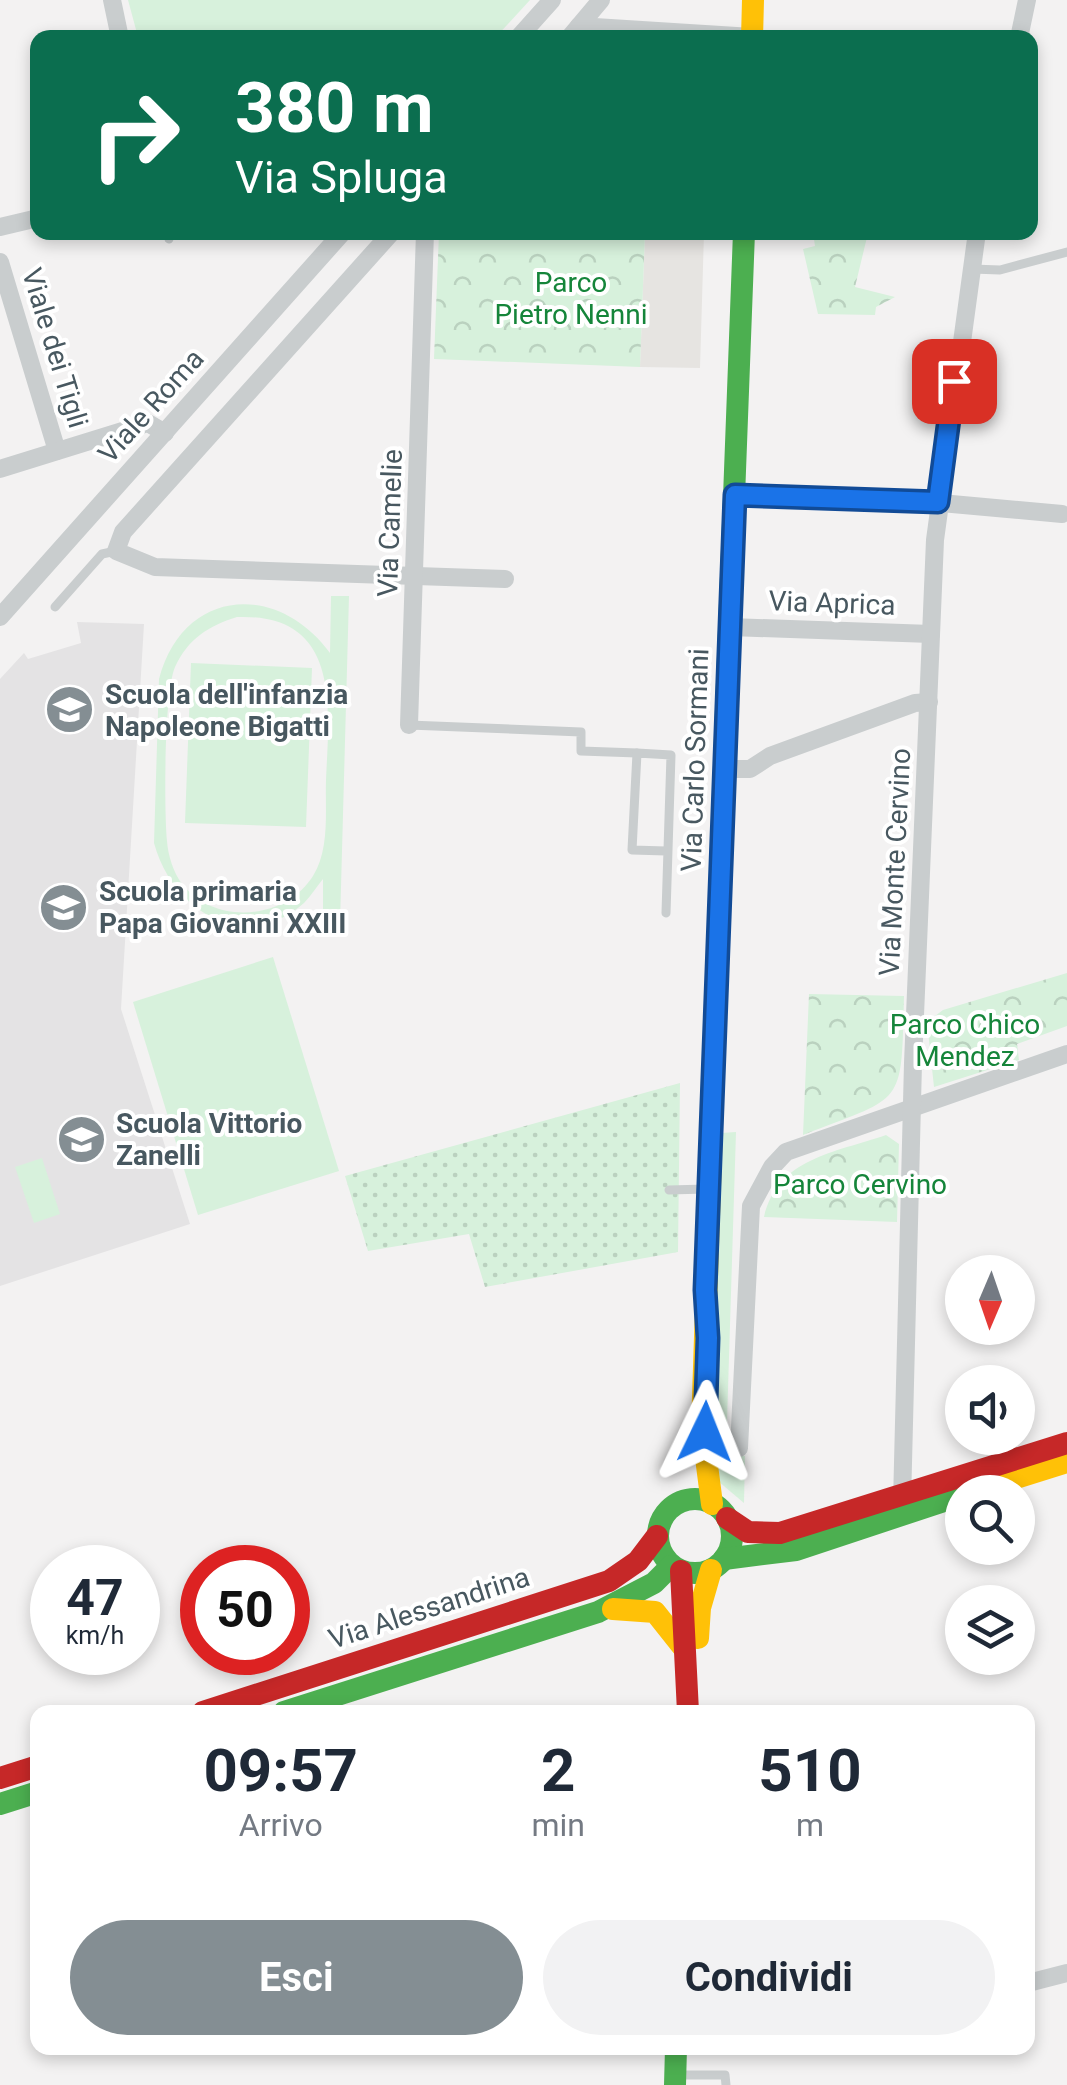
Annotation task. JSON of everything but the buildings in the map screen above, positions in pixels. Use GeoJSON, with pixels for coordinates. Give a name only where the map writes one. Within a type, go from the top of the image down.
{"type":"FeatureCollection","features":[{"type":"Feature","properties":{"kind":"main road"},"geometry":{"type":"LineString","coordinates":[[752,30],[753,0]]}},
{"type":"Feature","properties":{"kind":"main road","name":"Via Carlo Sormani"},"geometry":{"type":"LineString","coordinates":[[681,1502],[705,1290],[744,240]]}},
{"type":"Feature","properties":{"kind":"main road","name":"Via Carlo Sormani"},"geometry":{"type":"LineString","coordinates":[[705,1290],[708,1338],[704,1462],[720,1511]]}},
{"type":"Feature","properties":{"kind":"main road"},"geometry":{"type":"LineString","coordinates":[[676,1568],[718,1565],[796,1550],[897,1506],[1067,1443]]}},
{"type":"Feature","properties":{"kind":"main road"},"geometry":{"type":"LineString","coordinates":[[1025,1475],[1067,1462]]}},
{"type":"Feature","properties":{"kind":"main road"},"geometry":{"type":"LineString","coordinates":[[689,1687],[676,1568],[658,1536],[665,1514],[681,1502],[720,1511],[748,1532],[780,1533],[945,1498]]}},
{"type":"Feature","properties":{"kind":"main road"},"geometry":{"type":"LineString","coordinates":[[688,1705],[700,1608],[732,1536],[720,1511]]}},
{"type":"Feature","properties":{"kind":"main road","name":"Via Alessandrina"},"geometry":{"type":"LineString","coordinates":[[225,1705],[610,1581],[638,1560],[658,1536]]}},
{"type":"Feature","properties":{"kind":"main road","name":"Via Alessandrina"},"geometry":{"type":"LineString","coordinates":[[306,1705],[598,1612],[676,1568]]}},
{"type":"Feature","properties":{"kind":"main road"},"geometry":{"type":"LineString","coordinates":[[598,1612],[640,1604],[656,1610],[670,1621],[685,1651]]}},
{"type":"Feature","properties":{"kind":"main road"},"geometry":{"type":"LineString","coordinates":[[0,1778],[30,1769]]}},
{"type":"Feature","properties":{"kind":"main road"},"geometry":{"type":"LineString","coordinates":[[0,1804],[30,1795]]}},
{"type":"Feature","properties":{"kind":"main road"},"geometry":{"type":"LineString","coordinates":[[675,2080],[676,2055]]}},
{"type":"Feature","properties":{"kind":"street"},"geometry":{"type":"LineString","coordinates":[[112,0],[118,30]]}},
{"type":"Feature","properties":{"kind":"street"},"geometry":{"type":"LineString","coordinates":[[525,30],[552,0]]}},
{"type":"Feature","properties":{"kind":"street"},"geometry":{"type":"LineString","coordinates":[[576,30],[601,0]]}},
{"type":"Feature","properties":{"kind":"street"},"geometry":{"type":"LineString","coordinates":[[1021,30],[1027,0]]}},
{"type":"Feature","properties":{"kind":"street"},"geometry":{"type":"LineString","coordinates":[[0,227],[30,220]]}},
{"type":"Feature","properties":{"kind":"street","name":"Viale Roma"},"geometry":{"type":"LineString","coordinates":[[0,617],[336,240]]}},
{"type":"Feature","properties":{"kind":"street"},"geometry":{"type":"LineString","coordinates":[[385,240],[123,532],[116,550],[155,568],[505,578]]}},
{"type":"Feature","properties":{"kind":"street","name":"Via Camelie"},"geometry":{"type":"LineString","coordinates":[[410,725],[425,240]]}},
{"type":"Feature","properties":{"kind":"street","name":"Via Monte Cervino"},"geometry":{"type":"LineString","coordinates":[[897,1506],[938,502],[976,240]]}},
{"type":"Feature","properties":{"kind":"street","name":"Viale dei Tigli"},"geometry":{"type":"LineString","coordinates":[[0,262],[57,451]]}},
{"type":"Feature","properties":{"kind":"street"},"geometry":{"type":"LineString","coordinates":[[0,468],[148,423],[165,433]]}},
{"type":"Feature","properties":{"kind":"street"},"geometry":{"type":"LineString","coordinates":[[735,495],[938,502],[1062,514]]}},
{"type":"Feature","properties":{"kind":"street","name":"Via Aprica"},"geometry":{"type":"LineString","coordinates":[[730,627],[931,634]]}},
{"type":"Feature","properties":{"kind":"street"},"geometry":{"type":"LineString","coordinates":[[724,768],[758,765],[770,756],[915,702],[929,702]]}},
{"type":"Feature","properties":{"kind":"street"},"geometry":{"type":"LineString","coordinates":[[739,1448],[751,1206],[772,1167],[786,1152],[1067,1054]]}},
{"type":"Feature","properties":{"kind":"street"},"geometry":{"type":"LineString","coordinates":[[1035,1981],[1067,1973]]}},
{"type":"Feature","properties":{"kind":"lane"},"geometry":{"type":"LineString","coordinates":[[970,268],[1000,270],[1067,252]]}},
{"type":"Feature","properties":{"kind":"lane"},"geometry":{"type":"LineString","coordinates":[[56,607],[102,554],[116,550]]}},
{"type":"Feature","properties":{"kind":"lane","name":"Via Camelie"},"geometry":{"type":"LineString","coordinates":[[410,725],[582,732],[581,751],[637,754]]}},
{"type":"Feature","properties":{"kind":"lane","name":"Via Carlo Sormani"},"geometry":{"type":"LineString","coordinates":[[666,851],[632,850],[637,754],[671,756],[666,914]]}},
{"type":"Feature","properties":{"kind":"lane"},"geometry":{"type":"LineString","coordinates":[[669,1190],[709,1189]]}},
{"type":"Feature","properties":{"kind":"lane"},"geometry":{"type":"LineString","coordinates":[[675,2080],[725,2075],[726,2085]]}},
{"type":"Feature","properties":{"kind":"shaded area"},"geometry":{"type":"Polygon","coordinates":[[[645,240],[704,240],[700,368],[640,367],[645,240]]]}},
{"type":"Feature","properties":{"kind":"shaded area"},"geometry":{"type":"Polygon","coordinates":[[[77,622],[144,624],[121,1009],[190,1224],[0,1286],[0,679],[24,653],[28,659],[81,643],[77,622]]]}},
{"type":"Feature","properties":{"kind":"green space"},"geometry":{"type":"Polygon","coordinates":[[[128,0],[530,0],[502,30],[136,30],[128,0]]]}},
{"type":"Feature","properties":{"kind":"green space","name":"Parco Pietro Nenni"},"geometry":{"type":"Polygon","coordinates":[[[439,240],[645,240],[640,367],[434,359],[439,240]]]}},
{"type":"Feature","properties":{"kind":"green space"},"geometry":{"type":"Polygon","coordinates":[[[814,240],[866,240],[855,287],[895,297],[876,307],[875,315],[818,314],[803,249],[815,246],[814,240]]]}},
{"type":"Feature","properties":{"kind":"green space"},"geometry":{"type":"Polygon","coordinates":[[[331,596],[349,596],[340,924],[323,924],[323,879],[304,903],[281,918],[258,925],[235,925],[213,918],[177,888],[154,843],[159,679],[171,649],[188,626],[210,612],[234,605],[259,606],[284,614],[308,630],[330,653],[331,596]],[[237,617],[208,629],[186,649],[171,680],[165,779],[170,858],[182,884],[196,898],[231,912],[268,909],[301,891],[313,876],[324,842],[328,724],[322,670],[312,648],[296,631],[271,620],[237,617]]]}},
{"type":"Feature","properties":{"kind":"green space"},"geometry":{"type":"Polygon","coordinates":[[[191,663],[312,668],[306,827],[185,823],[191,663]]]}},
{"type":"Feature","properties":{"kind":"green space"},"geometry":{"type":"Polygon","coordinates":[[[273,957],[339,1171],[198,1215],[133,1002],[273,957]]]}},
{"type":"Feature","properties":{"kind":"green space","name":"Parco Chico Mendez"},"geometry":{"type":"Polygon","coordinates":[[[1067,973],[1067,1026],[1017,1044],[1019,1060],[934,1087],[927,1022],[943,1010],[1067,973]]]}},
{"type":"Feature","properties":{"kind":"green space"},"geometry":{"type":"Polygon","coordinates":[[[809,994],[904,996],[903,1032],[898,1079],[891,1092],[862,1112],[803,1135],[809,994]]]}},
{"type":"Feature","properties":{"kind":"green space"},"geometry":{"type":"Polygon","coordinates":[[[680,1083],[678,1252],[485,1287],[469,1234],[368,1251],[345,1176],[680,1083]]]}},
{"type":"Feature","properties":{"kind":"green space"},"geometry":{"type":"Polygon","coordinates":[[[736,1132],[726,1454],[745,1456],[744,1503],[718,1481],[708,1461],[721,1133],[736,1132]]]}},
{"type":"Feature","properties":{"kind":"green space","name":"Parco Cervino"},"geometry":{"type":"Polygon","coordinates":[[[886,1135],[899,1144],[897,1222],[764,1217],[771,1197],[795,1170],[828,1153],[886,1135]]]}},
{"type":"Feature","properties":{"kind":"green space"},"geometry":{"type":"Polygon","coordinates":[[[42,1158],[60,1214],[34,1223],[15,1167],[42,1158]]]}},
{"type":"Feature","properties":{"kind":"traffic: fast"},"geometry":{"type":"LineString","coordinates":[[725,736],[744,240]]}},
{"type":"Feature","properties":{"kind":"traffic: fast"},"geometry":{"type":"LineString","coordinates":[[695,1499],[721,1510],[732,1536],[721,1562],[695,1573],[669,1562],[658,1536],[669,1510],[695,1499]]}},
{"type":"Feature","properties":{"kind":"traffic: fast"},"geometry":{"type":"LineString","coordinates":[[724,1559],[796,1550],[945,1501]]}},
{"type":"Feature","properties":{"kind":"traffic: fast"},"geometry":{"type":"LineString","coordinates":[[306,1705],[598,1612],[654,1583],[671,1566]]}},
{"type":"Feature","properties":{"kind":"traffic: fast"},"geometry":{"type":"LineString","coordinates":[[0,1804],[30,1795]]}},
{"type":"Feature","properties":{"kind":"traffic: fast"},"geometry":{"type":"LineString","coordinates":[[675,2085],[676,2055]]}},
{"type":"Feature","properties":{"kind":"traffic: slow"},"geometry":{"type":"LineString","coordinates":[[752,30],[753,0]]}},
{"type":"Feature","properties":{"kind":"traffic: slow"},"geometry":{"type":"LineString","coordinates":[[712,1504],[702,1427],[725,736]]}},
{"type":"Feature","properties":{"kind":"traffic: slow"},"geometry":{"type":"LineString","coordinates":[[1025,1475],[1067,1462]]}},
{"type":"Feature","properties":{"kind":"traffic: slow"},"geometry":{"type":"LineString","coordinates":[[698,1638],[700,1608],[711,1570]]}},
{"type":"Feature","properties":{"kind":"traffic: slow"},"geometry":{"type":"LineString","coordinates":[[613,1609],[655,1612],[682,1646]]}},
{"type":"Feature","properties":{"kind":"traffic: jam"},"geometry":{"type":"LineString","coordinates":[[727,1518],[748,1532],[780,1533],[1067,1443]]}},
{"type":"Feature","properties":{"kind":"traffic: jam"},"geometry":{"type":"LineString","coordinates":[[225,1705],[609,1581],[638,1561],[657,1536]]}},
{"type":"Feature","properties":{"kind":"traffic: jam"},"geometry":{"type":"LineString","coordinates":[[681,1571],[688,1705]]}},
{"type":"Feature","properties":{"kind":"traffic: jam"},"geometry":{"type":"LineString","coordinates":[[0,1778],[30,1769]]}},
{"type":"Feature","properties":{"kind":"place","name":"Scuola dell'infanzia Napoleone Bigatti"},"geometry":{"type":"Point","coordinates":[70,710]}},
{"type":"Feature","properties":{"kind":"place","name":"Scuola primaria Papa Giovanni XXIII"},"geometry":{"type":"Point","coordinates":[64,907]}},
{"type":"Feature","properties":{"kind":"place","name":"Scuola Vittorio Zanelli"},"geometry":{"type":"Point","coordinates":[81,1139]}},
{"type":"Feature","properties":{"kind":"route"},"geometry":{"type":"LineString","coordinates":[[705,1432],[705,1290],[735,495],[938,502],[954,381]]}}]}
